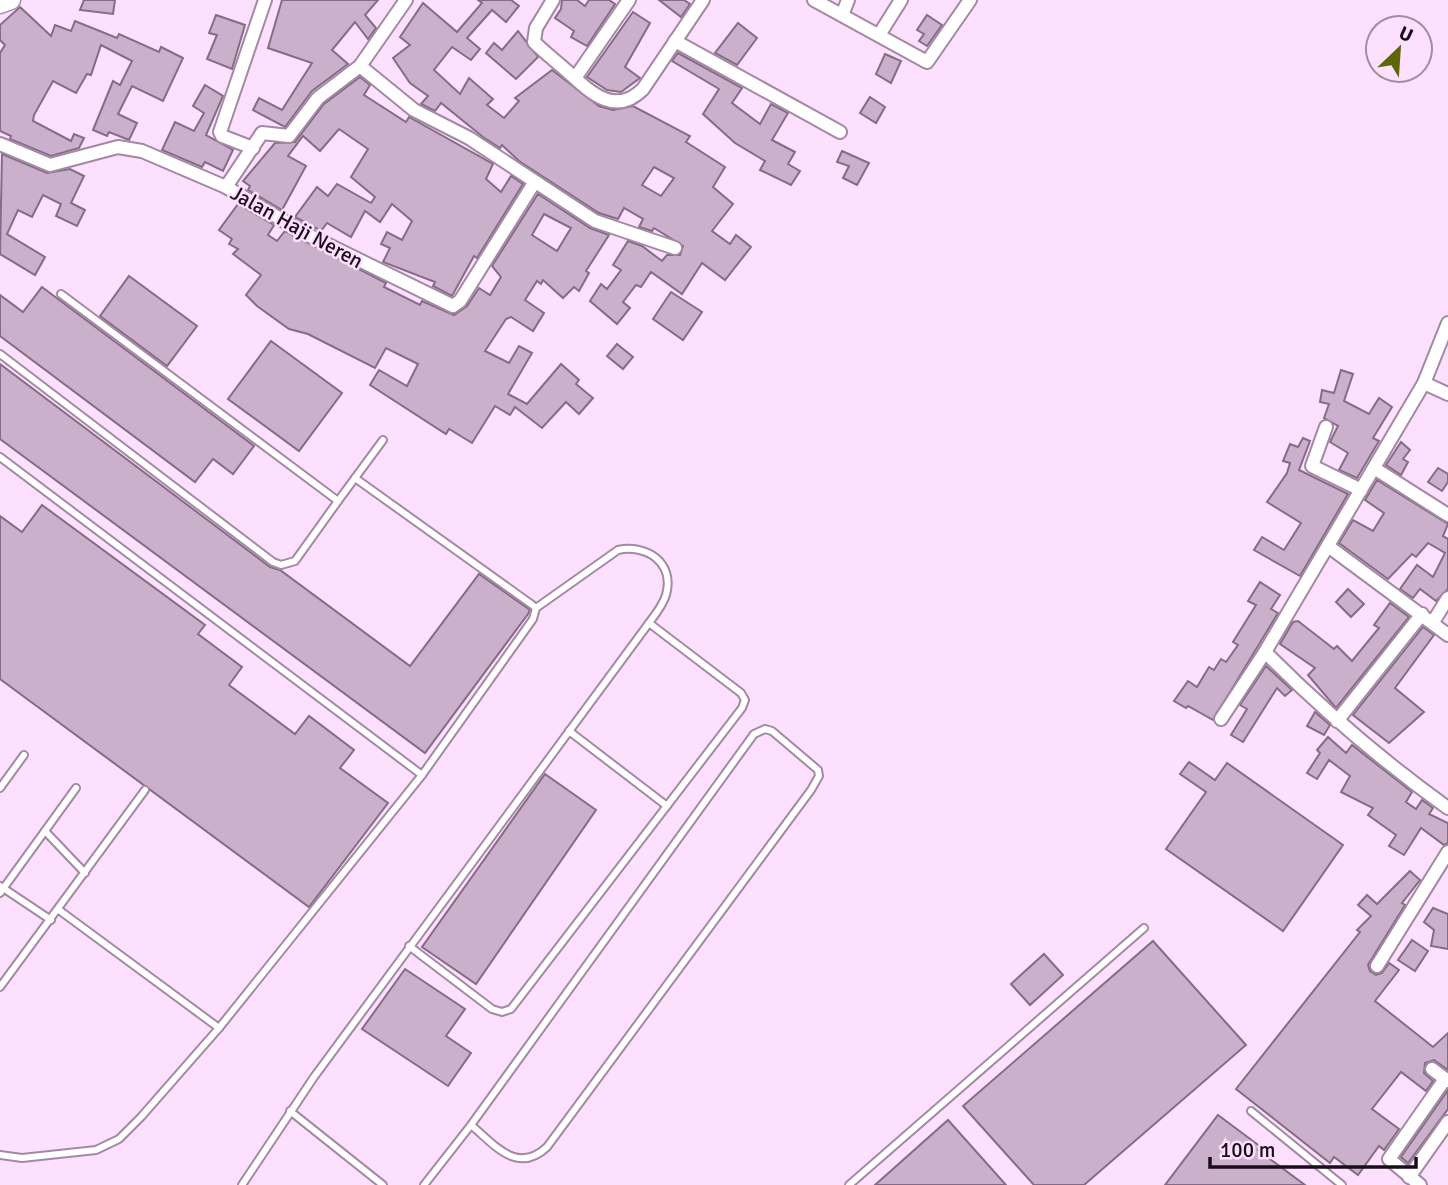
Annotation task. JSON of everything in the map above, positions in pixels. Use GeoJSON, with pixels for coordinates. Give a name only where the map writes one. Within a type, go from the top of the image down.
{"type":"FeatureCollection","features":[{"type":"Feature","properties":{"kind":"street"},"geometry":{"type":"LineString","coordinates":[[0,4],[12,0]]}},
{"type":"Feature","properties":{"kind":"street"},"geometry":{"type":"LineString","coordinates":[[253,148],[222,136],[220,132],[265,0]]}},
{"type":"Feature","properties":{"kind":"street"},"geometry":{"type":"LineString","coordinates":[[226,187],[264,131],[283,138],[289,136],[318,98],[360,66],[406,0]]}},
{"type":"Feature","properties":{"kind":"street"},"geometry":{"type":"LineString","coordinates":[[553,0],[536,28],[534,42],[602,100],[625,101],[643,89],[703,0]]}},
{"type":"Feature","properties":{"kind":"street"},"geometry":{"type":"LineString","coordinates":[[814,0],[845,7],[879,35],[927,62],[970,0]]}},
{"type":"Feature","properties":{"kind":"street"},"geometry":{"type":"LineString","coordinates":[[879,35],[901,0]]}},
{"type":"Feature","properties":{"kind":"street"},"geometry":{"type":"LineString","coordinates":[[575,78],[624,2]]}},
{"type":"Feature","properties":{"kind":"street"},"geometry":{"type":"LineString","coordinates":[[675,41],[840,132]]}},
{"type":"Feature","properties":{"kind":"street"},"geometry":{"type":"LineString","coordinates":[[360,66],[414,110],[469,138],[595,222],[675,248]]}},
{"type":"Feature","properties":{"kind":"street","name":"Jalan Haji Neren"},"geometry":{"type":"LineString","coordinates":[[0,144],[50,164],[118,147],[133,149],[226,187],[308,235],[453,306],[460,301],[534,183]]}},
{"type":"Feature","properties":{"kind":"street"},"geometry":{"type":"LineString","coordinates":[[1220,719],[1265,652],[1424,383],[1447,329]]}},
{"type":"Feature","properties":{"kind":"street"},"geometry":{"type":"LineString","coordinates":[[1424,383],[1448,394]]}},
{"type":"Feature","properties":{"kind":"street"},"geometry":{"type":"LineString","coordinates":[[1326,428],[1312,463],[1313,468],[1361,490]]}},
{"type":"Feature","properties":{"kind":"street"},"geometry":{"type":"LineString","coordinates":[[1374,468],[1448,514]]}},
{"type":"Feature","properties":{"kind":"street"},"geometry":{"type":"LineString","coordinates":[[1328,546],[1448,635]]}},
{"type":"Feature","properties":{"kind":"street"},"geometry":{"type":"LineString","coordinates":[[1337,721],[1448,598]]}},
{"type":"Feature","properties":{"kind":"street"},"geometry":{"type":"LineString","coordinates":[[1265,652],[1337,721],[1398,772],[1448,808]]}},
{"type":"Feature","properties":{"kind":"street"},"geometry":{"type":"LineString","coordinates":[[1377,966],[1448,852]]}},
{"type":"Feature","properties":{"kind":"street"},"geometry":{"type":"LineString","coordinates":[[1432,1069],[1446,1080],[1389,1159],[1415,1181],[1448,1122]]}},
{"type":"Feature","properties":{"kind":"lane"},"geometry":{"type":"LineString","coordinates":[[61,294],[338,501]]}},
{"type":"Feature","properties":{"kind":"lane"},"geometry":{"type":"LineString","coordinates":[[0,355],[273,562],[281,565],[295,561],[383,440]]}},
{"type":"Feature","properties":{"kind":"lane"},"geometry":{"type":"LineString","coordinates":[[0,457],[422,775]]}},
{"type":"Feature","properties":{"kind":"lane"},"geometry":{"type":"LineString","coordinates":[[355,478],[536,608]]}},
{"type":"Feature","properties":{"kind":"lane"},"geometry":{"type":"LineString","coordinates":[[0,1155],[22,1158],[72,1154],[96,1150],[119,1139],[219,1028],[422,775],[533,619],[536,608],[618,550],[634,547],[649,551],[660,560],[668,581],[666,597],[290,1111],[242,1185]]}},
{"type":"Feature","properties":{"kind":"lane"},"geometry":{"type":"LineString","coordinates":[[409,946],[492,1009],[502,1012],[511,1009],[667,806],[745,700],[741,693],[649,623]]}},
{"type":"Feature","properties":{"kind":"lane"},"geometry":{"type":"LineString","coordinates":[[424,1185],[471,1125],[754,734],[765,729],[783,738],[818,770],[817,782],[547,1147],[528,1160],[516,1159],[471,1125]]}},
{"type":"Feature","properties":{"kind":"lane"},"geometry":{"type":"LineString","coordinates":[[569,731],[667,806]]}},
{"type":"Feature","properties":{"kind":"lane"},"geometry":{"type":"LineString","coordinates":[[0,788],[24,755]]}},
{"type":"Feature","properties":{"kind":"lane"},"geometry":{"type":"LineString","coordinates":[[51,920],[1,889],[76,788]]}},
{"type":"Feature","properties":{"kind":"lane"},"geometry":{"type":"LineString","coordinates":[[0,986],[59,910],[145,790]]}},
{"type":"Feature","properties":{"kind":"lane"},"geometry":{"type":"LineString","coordinates":[[45,831],[85,873]]}},
{"type":"Feature","properties":{"kind":"lane"},"geometry":{"type":"LineString","coordinates":[[59,910],[219,1028]]}},
{"type":"Feature","properties":{"kind":"lane"},"geometry":{"type":"LineString","coordinates":[[849,1185],[1144,928]]}},
{"type":"Feature","properties":{"kind":"lane"},"geometry":{"type":"LineString","coordinates":[[290,1111],[383,1185]]}},
{"type":"Feature","properties":{"kind":"lane"},"geometry":{"type":"LineString","coordinates":[[1251,1111],[1342,1185]]}},
{"type":"Feature","properties":{"kind":"building"},"geometry":{"type":"Polygon","coordinates":[[[84,0],[115,0],[113,14],[80,10],[84,0]]]}},
{"type":"Feature","properties":{"kind":"building"},"geometry":{"type":"Polygon","coordinates":[[[282,0],[378,0],[365,15],[376,28],[368,39],[355,22],[332,50],[348,64],[312,91],[285,127],[253,110],[259,98],[282,110],[312,63],[268,48],[282,0]]]}},
{"type":"Feature","properties":{"kind":"building"},"geometry":{"type":"Polygon","coordinates":[[[478,0],[511,0],[519,6],[506,22],[492,10],[467,38],[480,49],[471,60],[452,47],[434,70],[460,94],[469,78],[493,99],[487,105],[504,118],[519,101],[515,98],[552,70],[599,106],[613,110],[633,106],[690,136],[686,142],[725,167],[713,187],[733,204],[712,231],[730,244],[736,235],[751,247],[725,280],[702,263],[682,294],[651,272],[641,287],[636,285],[623,302],[630,308],[617,324],[590,301],[601,284],[607,289],[621,270],[613,265],[628,241],[642,246],[662,261],[667,255],[680,255],[683,246],[654,228],[652,231],[639,227],[643,219],[624,208],[618,219],[599,213],[519,161],[502,145],[500,148],[483,137],[441,103],[435,111],[421,104],[428,96],[410,83],[393,58],[410,45],[400,37],[423,3],[457,32],[482,3],[478,0]],[[654,167],[642,185],[661,196],[674,178],[654,167]]]}},
{"type":"Feature","properties":{"kind":"building"},"geometry":{"type":"Polygon","coordinates":[[[562,0],[577,0],[585,6],[589,0],[609,0],[615,4],[587,46],[571,37],[574,31],[555,18],[561,9],[562,0]]]}},
{"type":"Feature","properties":{"kind":"building"},"geometry":{"type":"Polygon","coordinates":[[[659,0],[684,0],[690,4],[681,17],[659,0]]]}},
{"type":"Feature","properties":{"kind":"building"},"geometry":{"type":"Polygon","coordinates":[[[20,7],[51,36],[55,25],[71,31],[75,21],[117,38],[119,34],[159,52],[161,47],[183,58],[163,101],[132,86],[118,114],[137,123],[129,140],[109,132],[107,136],[93,130],[113,81],[120,85],[132,61],[101,45],[91,75],[87,74],[76,93],[53,81],[34,115],[33,121],[71,141],[74,134],[84,138],[79,148],[51,156],[10,139],[11,136],[0,131],[0,53],[5,45],[0,40],[0,25],[20,7]]]}},
{"type":"Feature","properties":{"kind":"building"},"geometry":{"type":"Polygon","coordinates":[[[633,12],[650,23],[625,67],[640,78],[621,92],[607,90],[587,77],[633,12]]]}},
{"type":"Feature","properties":{"kind":"building"},"geometry":{"type":"Polygon","coordinates":[[[216,15],[245,25],[232,69],[207,59],[217,35],[209,33],[216,15]]]}},
{"type":"Feature","properties":{"kind":"building"},"geometry":{"type":"Polygon","coordinates":[[[927,15],[942,25],[927,46],[919,41],[924,34],[917,30],[927,15]]]}},
{"type":"Feature","properties":{"kind":"building"},"geometry":{"type":"Polygon","coordinates":[[[738,23],[757,38],[737,65],[715,53],[738,23]]]}},
{"type":"Feature","properties":{"kind":"building"},"geometry":{"type":"Polygon","coordinates":[[[518,31],[538,57],[516,79],[486,53],[494,43],[502,50],[518,31]]]}},
{"type":"Feature","properties":{"kind":"building"},"geometry":{"type":"Polygon","coordinates":[[[678,53],[742,88],[732,103],[760,124],[771,104],[788,113],[772,140],[795,152],[788,164],[800,171],[791,185],[760,170],[765,161],[735,143],[703,114],[719,89],[672,61],[678,53]]]}},
{"type":"Feature","properties":{"kind":"building"},"geometry":{"type":"Polygon","coordinates":[[[885,54],[901,61],[891,83],[876,74],[885,54]]]}},
{"type":"Feature","properties":{"kind":"building"},"geometry":{"type":"Polygon","coordinates":[[[360,77],[370,85],[364,95],[406,122],[409,117],[493,164],[486,179],[501,192],[511,176],[523,184],[477,258],[474,256],[452,296],[433,286],[435,282],[383,262],[390,248],[381,244],[387,232],[402,240],[412,221],[392,204],[380,222],[365,211],[351,237],[327,223],[321,231],[295,217],[317,187],[328,196],[337,184],[371,203],[375,197],[351,177],[368,149],[339,129],[320,151],[303,136],[288,156],[306,166],[282,210],[248,190],[250,186],[243,181],[275,143],[295,142],[324,104],[360,77]]]}},
{"type":"Feature","properties":{"kind":"building"},"geometry":{"type":"Polygon","coordinates":[[[205,85],[223,96],[206,135],[233,150],[223,171],[205,162],[202,167],[162,150],[175,122],[194,131],[204,113],[193,106],[205,85]]]}},
{"type":"Feature","properties":{"kind":"building"},"geometry":{"type":"Polygon","coordinates":[[[870,97],[885,107],[876,123],[860,113],[870,97]]]}},
{"type":"Feature","properties":{"kind":"building"},"geometry":{"type":"Polygon","coordinates":[[[842,151],[869,163],[857,185],[843,178],[849,166],[837,162],[842,151]]]}},
{"type":"Feature","properties":{"kind":"building"},"geometry":{"type":"Polygon","coordinates":[[[2,154],[47,173],[70,169],[84,176],[71,203],[85,210],[77,226],[56,216],[61,204],[43,195],[32,217],[18,210],[7,234],[45,257],[35,275],[0,254],[2,154]]]}},
{"type":"Feature","properties":{"kind":"building"},"geometry":{"type":"Polygon","coordinates":[[[538,194],[590,228],[609,235],[586,271],[589,273],[579,291],[574,287],[563,298],[543,280],[541,284],[537,281],[525,300],[544,313],[533,331],[511,317],[506,319],[485,351],[509,363],[519,346],[532,353],[508,394],[527,404],[561,364],[579,380],[576,384],[593,398],[579,414],[566,402],[542,428],[515,407],[510,415],[495,406],[472,443],[449,429],[446,434],[370,385],[379,370],[407,386],[418,364],[386,348],[375,368],[308,334],[289,329],[257,306],[246,295],[261,275],[233,254],[238,249],[229,244],[232,239],[219,230],[238,204],[274,225],[268,235],[277,241],[285,231],[386,283],[384,287],[420,305],[422,301],[454,315],[467,306],[479,288],[490,295],[501,277],[492,266],[538,194]],[[544,214],[532,235],[557,251],[571,228],[544,214]]]}},
{"type":"Feature","properties":{"kind":"building"},"geometry":{"type":"Polygon","coordinates":[[[129,276],[197,326],[167,366],[100,316],[129,276]]]}},
{"type":"Feature","properties":{"kind":"building"},"geometry":{"type":"Polygon","coordinates":[[[42,287],[254,446],[233,474],[213,459],[195,482],[0,336],[0,295],[23,312],[42,287]]]}},
{"type":"Feature","properties":{"kind":"building"},"geometry":{"type":"Polygon","coordinates":[[[671,292],[702,312],[683,340],[653,319],[671,292]]]}},
{"type":"Feature","properties":{"kind":"building"},"geometry":{"type":"Polygon","coordinates":[[[271,341],[342,393],[299,451],[228,399],[271,341]]]}},
{"type":"Feature","properties":{"kind":"building"},"geometry":{"type":"Polygon","coordinates":[[[617,344],[633,357],[623,369],[607,356],[617,344]]]}},
{"type":"Feature","properties":{"kind":"building"},"geometry":{"type":"Polygon","coordinates":[[[0,364],[270,567],[280,570],[410,666],[479,574],[530,610],[425,753],[0,439],[0,364]]]}},
{"type":"Feature","properties":{"kind":"building"},"geometry":{"type":"Polygon","coordinates":[[[1341,370],[1353,374],[1344,401],[1369,414],[1379,398],[1392,407],[1373,438],[1379,441],[1357,478],[1339,470],[1348,453],[1330,442],[1338,426],[1324,418],[1329,404],[1320,402],[1322,390],[1334,393],[1341,370]]]}},
{"type":"Feature","properties":{"kind":"building"},"geometry":{"type":"Polygon","coordinates":[[[1303,438],[1310,441],[1299,470],[1348,494],[1300,576],[1254,550],[1262,537],[1284,550],[1301,523],[1267,502],[1287,473],[1290,463],[1283,461],[1290,444],[1298,447],[1303,438]]]}},
{"type":"Feature","properties":{"kind":"building"},"geometry":{"type":"Polygon","coordinates":[[[1401,442],[1410,450],[1403,459],[1408,462],[1401,475],[1386,465],[1401,442]]]}},
{"type":"Feature","properties":{"kind":"building"},"geometry":{"type":"Polygon","coordinates":[[[1438,468],[1448,474],[1448,482],[1442,491],[1428,482],[1438,468]]]}},
{"type":"Feature","properties":{"kind":"building"},"geometry":{"type":"Polygon","coordinates":[[[1377,480],[1448,524],[1443,536],[1448,539],[1448,589],[1436,601],[1420,589],[1413,598],[1400,589],[1417,565],[1433,577],[1445,553],[1428,543],[1416,557],[1412,554],[1388,579],[1339,543],[1353,520],[1373,531],[1384,513],[1365,500],[1377,480]]]}},
{"type":"Feature","properties":{"kind":"building"},"geometry":{"type":"Polygon","coordinates":[[[42,505],[205,625],[198,634],[242,667],[229,685],[295,734],[309,716],[354,750],[340,768],[388,803],[309,907],[0,679],[0,516],[22,532],[42,505]]]}},
{"type":"Feature","properties":{"kind":"building"},"geometry":{"type":"Polygon","coordinates":[[[1260,582],[1280,595],[1271,609],[1278,613],[1213,720],[1174,701],[1188,681],[1197,687],[1209,667],[1214,670],[1221,659],[1226,662],[1238,645],[1233,642],[1256,605],[1248,601],[1260,582]]]}},
{"type":"Feature","properties":{"kind":"building"},"geometry":{"type":"Polygon","coordinates":[[[1348,589],[1364,604],[1351,617],[1336,602],[1348,589]]]}},
{"type":"Feature","properties":{"kind":"building"},"geometry":{"type":"Polygon","coordinates":[[[1390,603],[1409,617],[1336,708],[1308,675],[1315,668],[1280,644],[1293,622],[1298,621],[1334,649],[1337,646],[1352,661],[1379,628],[1374,625],[1390,603]]]}},
{"type":"Feature","properties":{"kind":"building"},"geometry":{"type":"Polygon","coordinates":[[[1423,627],[1434,635],[1395,688],[1424,712],[1389,743],[1353,715],[1423,627]]]}},
{"type":"Feature","properties":{"kind":"building"},"geometry":{"type":"Polygon","coordinates":[[[1266,666],[1292,690],[1285,696],[1277,688],[1243,742],[1231,735],[1247,709],[1240,705],[1266,666]]]}},
{"type":"Feature","properties":{"kind":"building"},"geometry":{"type":"Polygon","coordinates":[[[1315,712],[1330,725],[1324,735],[1307,726],[1315,712]]]}},
{"type":"Feature","properties":{"kind":"building"},"geometry":{"type":"Polygon","coordinates":[[[1328,737],[1346,753],[1352,745],[1412,792],[1406,802],[1416,809],[1422,800],[1433,808],[1429,814],[1448,823],[1448,843],[1444,845],[1421,828],[1404,855],[1389,846],[1396,835],[1368,815],[1373,808],[1341,792],[1350,776],[1329,760],[1317,779],[1307,773],[1320,753],[1317,750],[1328,737]]]}},
{"type":"Feature","properties":{"kind":"building"},"geometry":{"type":"Polygon","coordinates":[[[1189,762],[1215,780],[1227,763],[1343,845],[1283,931],[1166,849],[1206,792],[1180,774],[1189,762]]]}},
{"type":"Feature","properties":{"kind":"building"},"geometry":{"type":"Polygon","coordinates":[[[545,774],[596,810],[476,984],[422,947],[545,774]]]}},
{"type":"Feature","properties":{"kind":"building"},"geometry":{"type":"Polygon","coordinates":[[[1410,871],[1420,880],[1402,903],[1405,905],[1368,965],[1370,971],[1376,975],[1382,973],[1389,963],[1399,970],[1375,1001],[1433,1047],[1448,1033],[1448,1070],[1434,1060],[1425,1063],[1424,1073],[1433,1081],[1426,1091],[1401,1072],[1372,1109],[1399,1129],[1384,1150],[1379,1146],[1358,1175],[1334,1157],[1330,1163],[1236,1089],[1360,932],[1357,930],[1371,916],[1358,905],[1367,895],[1377,904],[1410,871]]]}},
{"type":"Feature","properties":{"kind":"building"},"geometry":{"type":"Polygon","coordinates":[[[1433,908],[1448,914],[1448,949],[1431,946],[1434,930],[1424,922],[1433,908]]]}},
{"type":"Feature","properties":{"kind":"building"},"geometry":{"type":"Polygon","coordinates":[[[1412,940],[1428,951],[1415,971],[1398,960],[1412,940]]]}},
{"type":"Feature","properties":{"kind":"building"},"geometry":{"type":"Polygon","coordinates":[[[1153,941],[1246,1045],[1084,1185],[1034,1185],[963,1106],[1153,941]]]}},
{"type":"Feature","properties":{"kind":"building"},"geometry":{"type":"Polygon","coordinates":[[[1044,954],[1063,975],[1030,1005],[1011,984],[1044,954]]]}},
{"type":"Feature","properties":{"kind":"building"},"geometry":{"type":"Polygon","coordinates":[[[405,969],[465,1009],[446,1036],[471,1053],[448,1086],[362,1029],[405,969]]]}},
{"type":"Feature","properties":{"kind":"building"},"geometry":{"type":"Polygon","coordinates":[[[1448,1090],[1448,1109],[1408,1163],[1401,1157],[1448,1090]]]}},
{"type":"Feature","properties":{"kind":"building"},"geometry":{"type":"Polygon","coordinates":[[[1218,1115],[1261,1147],[1258,1150],[1305,1185],[1165,1185],[1218,1115]]]}},
{"type":"Feature","properties":{"kind":"building"},"geometry":{"type":"Polygon","coordinates":[[[948,1120],[1006,1185],[875,1185],[948,1120]]]}}]}
